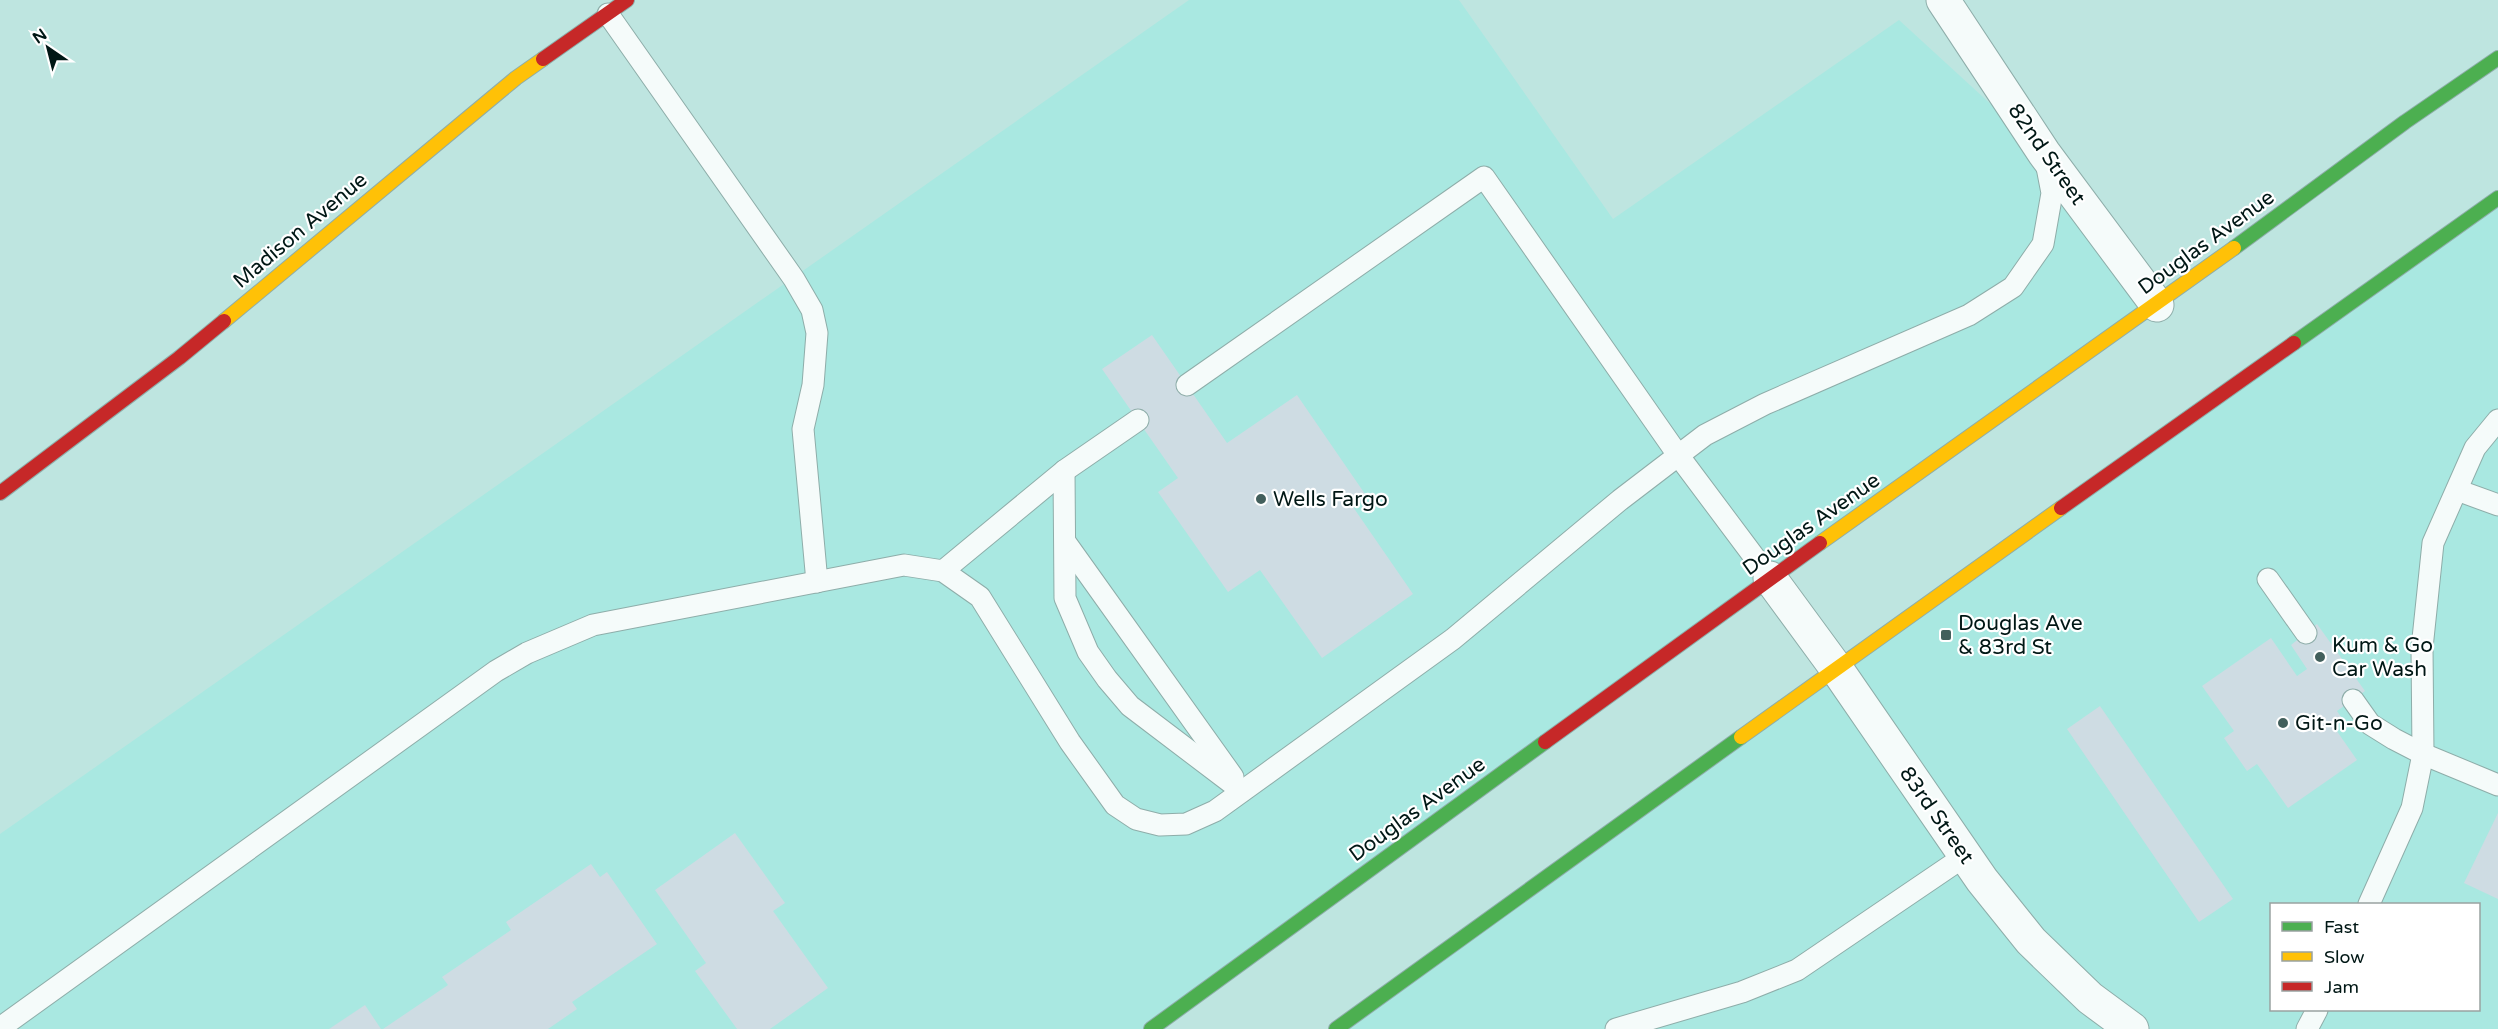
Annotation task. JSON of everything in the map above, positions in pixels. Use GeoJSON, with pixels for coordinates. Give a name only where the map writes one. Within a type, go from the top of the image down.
{"type":"FeatureCollection","features":[{"type":"Feature","properties":{"kind":"main road","name":"Madison Avenue"},"geometry":{"type":"LineString","coordinates":[[0,493],[179,358],[516,78],[626,0]]}},
{"type":"Feature","properties":{"kind":"main road","name":"Douglas Avenue"},"geometry":{"type":"LineString","coordinates":[[1151,1029],[1770,578],[2157,305],[2405,122],[2498,58]]}},
{"type":"Feature","properties":{"kind":"main road"},"geometry":{"type":"LineString","coordinates":[[1336,1029],[1836,668],[2498,198]]}},
{"type":"Feature","properties":{"kind":"street","name":"82nd Street"},"geometry":{"type":"LineString","coordinates":[[1943,0],[2044,153],[2157,305]]}},
{"type":"Feature","properties":{"kind":"street","name":"83rd Street"},"geometry":{"type":"LineString","coordinates":[[1770,578],[1836,668],[1965,856],[2031,941],[2090,998],[2132,1029]]}},
{"type":"Feature","properties":{"kind":"lane"},"geometry":{"type":"LineString","coordinates":[[608,14],[794,279],[812,310],[818,333],[813,385],[803,429],[817,582]]}},
{"type":"Feature","properties":{"kind":"lane"},"geometry":{"type":"LineString","coordinates":[[0,1028],[496,671],[527,652],[593,625],[904,566],[943,571],[980,597],[1070,742],[1115,806],[1136,819],[1161,825],[1186,824],[1215,811],[1454,639],[1620,500],[1705,435],[1765,404],[1969,315],[2013,287],[2043,244],[2052,193],[2044,153]]}},
{"type":"Feature","properties":{"kind":"lane"},"geometry":{"type":"LineString","coordinates":[[1187,385],[1484,177],[1678,455],[1770,578]]}},
{"type":"Feature","properties":{"kind":"lane"},"geometry":{"type":"LineString","coordinates":[[943,571],[1064,471],[1138,420]]}},
{"type":"Feature","properties":{"kind":"lane"},"geometry":{"type":"LineString","coordinates":[[2369,903],[2412,808],[2423,754],[2422,648],[2433,543],[2475,448],[2498,420]]}},
{"type":"Feature","properties":{"kind":"lane"},"geometry":{"type":"LineString","coordinates":[[1064,471],[1065,598],[1088,652],[1130,706],[1242,791]]}},
{"type":"Feature","properties":{"kind":"lane"},"geometry":{"type":"LineString","coordinates":[[2457,490],[2498,505]]}},
{"type":"Feature","properties":{"kind":"lane"},"geometry":{"type":"LineString","coordinates":[[1066,543],[1242,791]]}},
{"type":"Feature","properties":{"kind":"lane"},"geometry":{"type":"LineString","coordinates":[[2268,579],[2306,633]]}},
{"type":"Feature","properties":{"kind":"lane"},"geometry":{"type":"LineString","coordinates":[[2353,700],[2370,724],[2423,754],[2498,785]]}},
{"type":"Feature","properties":{"kind":"lane"},"geometry":{"type":"LineString","coordinates":[[1616,1029],[1643,1025],[1742,992],[1797,970],[1965,856]]}},
{"type":"Feature","properties":{"kind":"lane"},"geometry":{"type":"LineString","coordinates":[[2307,1029],[2316,1011]]}},
{"type":"Feature","properties":{"kind":"shaded area"},"geometry":{"type":"Polygon","coordinates":[[[1189,0],[1459,0],[1613,219],[1899,20],[2044,153],[2157,305],[1151,1029],[0,1029],[0,834],[1189,0]]]}},
{"type":"Feature","properties":{"kind":"shaded area"},"geometry":{"type":"Polygon","coordinates":[[[2498,198],[2498,1029],[1336,1029],[2498,198]]]}},
{"type":"Feature","properties":{"kind":"building","name":"Wells Fargo"},"geometry":{"type":"Polygon","coordinates":[[[1152,335],[1227,443],[1297,395],[1365,494],[1351,504],[1413,594],[1322,658],[1260,570],[1228,592],[1158,492],[1178,478],[1102,369],[1152,335]]]}},
{"type":"Feature","properties":{"kind":"building","name":"Git-n-Go"},"geometry":{"type":"Polygon","coordinates":[[[2317,624],[2365,691],[2337,711],[2343,720],[2334,727],[2357,760],[2288,808],[2257,764],[2247,771],[2224,738],[2234,731],[2202,686],[2271,638],[2297,676],[2307,669],[2291,645],[2317,624]]]}},
{"type":"Feature","properties":{"kind":"building"},"geometry":{"type":"Polygon","coordinates":[[[2100,706],[2233,899],[2199,922],[2067,729],[2100,706]]]}},
{"type":"Feature","properties":{"kind":"building"},"geometry":{"type":"Polygon","coordinates":[[[2498,813],[2498,899],[2464,883],[2498,813]]]}},
{"type":"Feature","properties":{"kind":"building"},"geometry":{"type":"Polygon","coordinates":[[[735,833],[785,903],[773,911],[828,988],[770,1029],[737,1029],[695,971],[706,963],[655,890],[735,833]]]}},
{"type":"Feature","properties":{"kind":"building"},"geometry":{"type":"Polygon","coordinates":[[[591,864],[600,877],[607,872],[657,944],[572,1002],[577,1009],[548,1029],[383,1029],[448,985],[442,977],[511,930],[506,922],[591,864]]]}},
{"type":"Feature","properties":{"kind":"building"},"geometry":{"type":"Polygon","coordinates":[[[365,1005],[381,1029],[329,1029],[365,1005]]]}},
{"type":"Feature","properties":{"kind":"traffic: fast"},"geometry":{"type":"LineString","coordinates":[[2234,248],[2405,122],[2498,58]]}},
{"type":"Feature","properties":{"kind":"traffic: fast"},"geometry":{"type":"LineString","coordinates":[[2294,343],[2498,198]]}},
{"type":"Feature","properties":{"kind":"traffic: fast"},"geometry":{"type":"LineString","coordinates":[[1336,1029],[1741,737]]}},
{"type":"Feature","properties":{"kind":"traffic: fast"},"geometry":{"type":"LineString","coordinates":[[1151,1029],[1545,742]]}},
{"type":"Feature","properties":{"kind":"traffic: slow"},"geometry":{"type":"LineString","coordinates":[[224,321],[516,78],[543,59]]}},
{"type":"Feature","properties":{"kind":"traffic: slow"},"geometry":{"type":"LineString","coordinates":[[1820,543],[2234,248]]}},
{"type":"Feature","properties":{"kind":"traffic: slow"},"geometry":{"type":"LineString","coordinates":[[1741,737],[2061,508]]}},
{"type":"Feature","properties":{"kind":"traffic: jam"},"geometry":{"type":"LineString","coordinates":[[543,59],[627,0]]}},
{"type":"Feature","properties":{"kind":"traffic: jam"},"geometry":{"type":"LineString","coordinates":[[0,493],[179,358],[224,321]]}},
{"type":"Feature","properties":{"kind":"traffic: jam"},"geometry":{"type":"LineString","coordinates":[[2061,508],[2294,343]]}},
{"type":"Feature","properties":{"kind":"traffic: jam"},"geometry":{"type":"LineString","coordinates":[[1545,742],[1820,543]]}},
{"type":"Feature","properties":{"kind":"place","name":"Wells Fargo"},"geometry":{"type":"Point","coordinates":[1261,499]}},
{"type":"Feature","properties":{"kind":"place","name":"Douglas Ave & 83rd St"},"geometry":{"type":"Point","coordinates":[1946,635]}},
{"type":"Feature","properties":{"kind":"place","name":"Kum & Go Car Wash"},"geometry":{"type":"Point","coordinates":[2320,657]}},
{"type":"Feature","properties":{"kind":"place","name":"Git-n-Go"},"geometry":{"type":"Point","coordinates":[2283,723]}}]}
